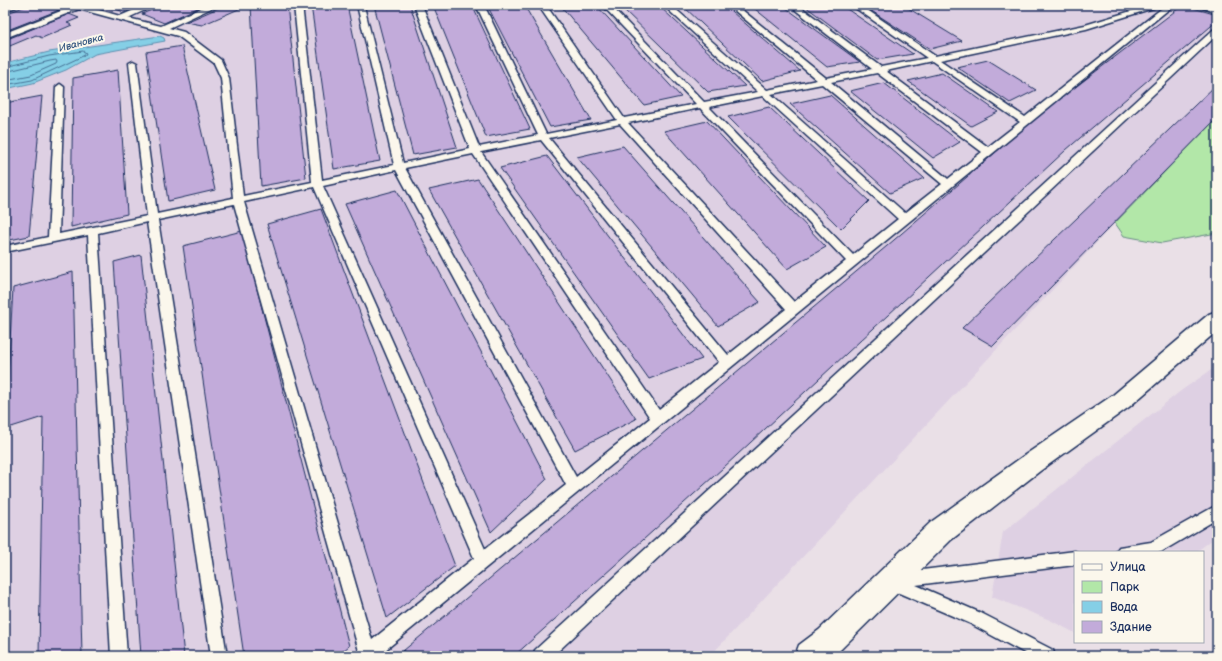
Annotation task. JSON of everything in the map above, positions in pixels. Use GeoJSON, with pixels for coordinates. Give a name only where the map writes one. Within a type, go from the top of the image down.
{"type":"FeatureCollection","features":[{"type":"Feature","properties":{"kind":"street"},"geometry":{"type":"LineString","coordinates":[[810,656],[830,640],[941,531],[1031,464],[1121,401],[1217,319]]}},
{"type":"Feature","properties":{"kind":"lane"},"geometry":{"type":"LineString","coordinates":[[5,10],[17,5]]}},
{"type":"Feature","properties":{"kind":"lane"},"geometry":{"type":"LineString","coordinates":[[121,18],[152,5]]}},
{"type":"Feature","properties":{"kind":"lane"},"geometry":{"type":"LineString","coordinates":[[161,29],[214,5]]}},
{"type":"Feature","properties":{"kind":"lane"},"geometry":{"type":"LineString","coordinates":[[298,5],[317,183],[483,561]]}},
{"type":"Feature","properties":{"kind":"lane"},"geometry":{"type":"LineString","coordinates":[[418,5],[475,150],[658,419]]}},
{"type":"Feature","properties":{"kind":"lane"},"geometry":{"type":"LineString","coordinates":[[480,5],[543,136],[727,363]]}},
{"type":"Feature","properties":{"kind":"lane"},"geometry":{"type":"LineString","coordinates":[[542,5],[622,121],[793,309]]}},
{"type":"Feature","properties":{"kind":"lane"},"geometry":{"type":"LineString","coordinates":[[606,5],[852,261]]}},
{"type":"Feature","properties":{"kind":"lane"},"geometry":{"type":"LineString","coordinates":[[667,5],[905,219]]}},
{"type":"Feature","properties":{"kind":"lane"},"geometry":{"type":"LineString","coordinates":[[732,5],[948,184]]}},
{"type":"Feature","properties":{"kind":"lane"},"geometry":{"type":"LineString","coordinates":[[793,5],[988,152]]}},
{"type":"Feature","properties":{"kind":"lane"},"geometry":{"type":"LineString","coordinates":[[855,5],[1026,122]]}},
{"type":"Feature","properties":{"kind":"lane"},"geometry":{"type":"LineString","coordinates":[[5,249],[543,136],[765,93],[1086,27],[1159,5]]}},
{"type":"Feature","properties":{"kind":"lane"},"geometry":{"type":"LineString","coordinates":[[5,36],[77,6],[181,34],[218,62],[225,78],[238,200],[367,655],[1170,5]]}},
{"type":"Feature","properties":{"kind":"lane"},"geometry":{"type":"LineString","coordinates":[[1199,5],[1217,11]]}},
{"type":"Feature","properties":{"kind":"lane"},"geometry":{"type":"LineString","coordinates":[[360,6],[399,166],[574,486]]}},
{"type":"Feature","properties":{"kind":"lane"},"geometry":{"type":"LineString","coordinates":[[541,656],[1217,31]]}},
{"type":"Feature","properties":{"kind":"lane"},"geometry":{"type":"LineString","coordinates":[[133,63],[152,218],[219,656]]}},
{"type":"Feature","properties":{"kind":"lane"},"geometry":{"type":"LineString","coordinates":[[52,239],[60,87]]}},
{"type":"Feature","properties":{"kind":"lane"},"geometry":{"type":"LineString","coordinates":[[93,230],[119,656]]}},
{"type":"Feature","properties":{"kind":"lane"},"geometry":{"type":"LineString","coordinates":[[1134,551],[1153,549],[1217,511]]}},
{"type":"Feature","properties":{"kind":"lane"},"geometry":{"type":"LineString","coordinates":[[890,581],[1074,558]]}},
{"type":"Feature","properties":{"kind":"lane"},"geometry":{"type":"LineString","coordinates":[[890,581],[976,618],[1047,656]]}},
{"type":"Feature","properties":{"kind":"shaded area"},"geometry":{"type":"Polygon","coordinates":[[[5,5],[1217,5],[1217,118],[1115,223],[710,656],[5,656],[5,5]]]}},
{"type":"Feature","properties":{"kind":"shaded area"},"geometry":{"type":"Polygon","coordinates":[[[1217,366],[1217,536],[1197,551],[1074,551],[1074,632],[1050,620],[992,597],[1003,532],[1182,390],[1217,366]]]}},
{"type":"Feature","properties":{"kind":"green space"},"geometry":{"type":"Polygon","coordinates":[[[1217,118],[1217,233],[1162,243],[1124,236],[1115,223],[1217,118]]]}},
{"type":"Feature","properties":{"kind":"water"},"geometry":{"type":"Polygon","coordinates":[[[160,36],[164,38],[165,41],[95,54],[66,70],[33,83],[5,89],[5,63],[49,52],[160,36]]]}},
{"type":"Feature","properties":{"kind":"building"},"geometry":{"type":"Polygon","coordinates":[[[29,5],[47,5],[59,10],[5,31],[5,14],[29,5]]]}},
{"type":"Feature","properties":{"kind":"building"},"geometry":{"type":"Polygon","coordinates":[[[104,5],[140,5],[124,12],[104,5]]]}},
{"type":"Feature","properties":{"kind":"building"},"geometry":{"type":"Polygon","coordinates":[[[164,5],[204,5],[164,23],[142,14],[164,5]]]}},
{"type":"Feature","properties":{"kind":"building"},"geometry":{"type":"Polygon","coordinates":[[[225,5],[248,5],[202,25],[186,22],[225,5]]]}},
{"type":"Feature","properties":{"kind":"building"},"geometry":{"type":"Polygon","coordinates":[[[251,5],[287,5],[306,178],[261,186],[251,5]]]}},
{"type":"Feature","properties":{"kind":"building"},"geometry":{"type":"Polygon","coordinates":[[[311,5],[347,5],[380,161],[334,169],[311,5]]]}},
{"type":"Feature","properties":{"kind":"building"},"geometry":{"type":"Polygon","coordinates":[[[374,5],[410,5],[457,147],[413,155],[374,5]]]}},
{"type":"Feature","properties":{"kind":"building"},"geometry":{"type":"Polygon","coordinates":[[[433,5],[472,5],[530,129],[486,137],[433,5]]]}},
{"type":"Feature","properties":{"kind":"building"},"geometry":{"type":"Polygon","coordinates":[[[487,5],[524,5],[591,120],[550,127],[487,5]]]}},
{"type":"Feature","properties":{"kind":"building"},"geometry":{"type":"Polygon","coordinates":[[[560,5],[596,5],[681,97],[644,105],[560,5]]]}},
{"type":"Feature","properties":{"kind":"building"},"geometry":{"type":"Polygon","coordinates":[[[619,5],[658,5],[745,86],[708,92],[619,5]]]}},
{"type":"Feature","properties":{"kind":"building"},"geometry":{"type":"Polygon","coordinates":[[[682,5],[724,5],[800,71],[762,81],[682,5]]]}},
{"type":"Feature","properties":{"kind":"building"},"geometry":{"type":"Polygon","coordinates":[[[750,5],[782,5],[860,62],[827,67],[750,5]]]}},
{"type":"Feature","properties":{"kind":"building"},"geometry":{"type":"Polygon","coordinates":[[[841,5],[913,54],[877,60],[805,6],[841,5]]]}},
{"type":"Feature","properties":{"kind":"building"},"geometry":{"type":"Polygon","coordinates":[[[886,5],[903,5],[962,41],[930,49],[867,8],[886,5]]]}},
{"type":"Feature","properties":{"kind":"building"},"geometry":{"type":"Polygon","coordinates":[[[1183,5],[1217,15],[1217,21],[1066,150],[723,468],[514,656],[397,656],[887,246],[1040,114],[1183,5]]]}},
{"type":"Feature","properties":{"kind":"building"},"geometry":{"type":"Polygon","coordinates":[[[69,14],[79,18],[67,23],[72,25],[42,38],[36,35],[5,48],[5,40],[69,14]]]}},
{"type":"Feature","properties":{"kind":"building"},"geometry":{"type":"Polygon","coordinates":[[[182,46],[215,190],[168,201],[146,52],[182,46]]]}},
{"type":"Feature","properties":{"kind":"building"},"geometry":{"type":"Polygon","coordinates":[[[988,60],[1036,90],[1010,103],[957,67],[988,60]]]}},
{"type":"Feature","properties":{"kind":"building"},"geometry":{"type":"Polygon","coordinates":[[[118,70],[127,214],[71,227],[73,78],[118,70]]]}},
{"type":"Feature","properties":{"kind":"building"},"geometry":{"type":"Polygon","coordinates":[[[942,73],[998,112],[971,126],[908,81],[942,73]]]}},
{"type":"Feature","properties":{"kind":"building"},"geometry":{"type":"Polygon","coordinates":[[[884,83],[960,142],[933,158],[850,91],[884,83]]]}},
{"type":"Feature","properties":{"kind":"building"},"geometry":{"type":"Polygon","coordinates":[[[1217,84],[1217,118],[993,346],[962,328],[1217,84]]]}},
{"type":"Feature","properties":{"kind":"building"},"geometry":{"type":"Polygon","coordinates":[[[830,95],[924,178],[890,193],[790,104],[830,95]]]}},
{"type":"Feature","properties":{"kind":"building"},"geometry":{"type":"Polygon","coordinates":[[[42,96],[29,236],[5,241],[5,103],[42,96]]]}},
{"type":"Feature","properties":{"kind":"building"},"geometry":{"type":"Polygon","coordinates":[[[769,107],[869,201],[841,229],[728,117],[769,107]]]}},
{"type":"Feature","properties":{"kind":"building"},"geometry":{"type":"Polygon","coordinates":[[[707,121],[826,247],[787,269],[664,131],[707,121]]]}},
{"type":"Feature","properties":{"kind":"building"},"geometry":{"type":"Polygon","coordinates":[[[623,146],[760,302],[718,326],[577,157],[623,146]]]}},
{"type":"Feature","properties":{"kind":"building"},"geometry":{"type":"Polygon","coordinates":[[[547,156],[702,359],[649,379],[500,168],[547,156]]]}},
{"type":"Feature","properties":{"kind":"building"},"geometry":{"type":"Polygon","coordinates":[[[478,179],[636,419],[575,450],[429,190],[478,179]]]}},
{"type":"Feature","properties":{"kind":"building"},"geometry":{"type":"Polygon","coordinates":[[[397,190],[547,479],[491,532],[345,204],[397,190]]]}},
{"type":"Feature","properties":{"kind":"building"},"geometry":{"type":"Polygon","coordinates":[[[321,209],[455,566],[387,618],[267,224],[321,209]]]}},
{"type":"Feature","properties":{"kind":"building"},"geometry":{"type":"Polygon","coordinates":[[[242,231],[349,646],[337,656],[244,656],[183,246],[242,231]]]}},
{"type":"Feature","properties":{"kind":"building"},"geometry":{"type":"Polygon","coordinates":[[[141,255],[184,656],[141,656],[114,262],[141,255]]]}},
{"type":"Feature","properties":{"kind":"building"},"geometry":{"type":"Polygon","coordinates":[[[73,272],[82,656],[39,656],[43,417],[5,429],[13,288],[73,272]]]}},
{"type":"Feature","properties":{"kind":"water label","name":"Ивановка"},"geometry":{"type":"Point","coordinates":[81,43]}}]}
